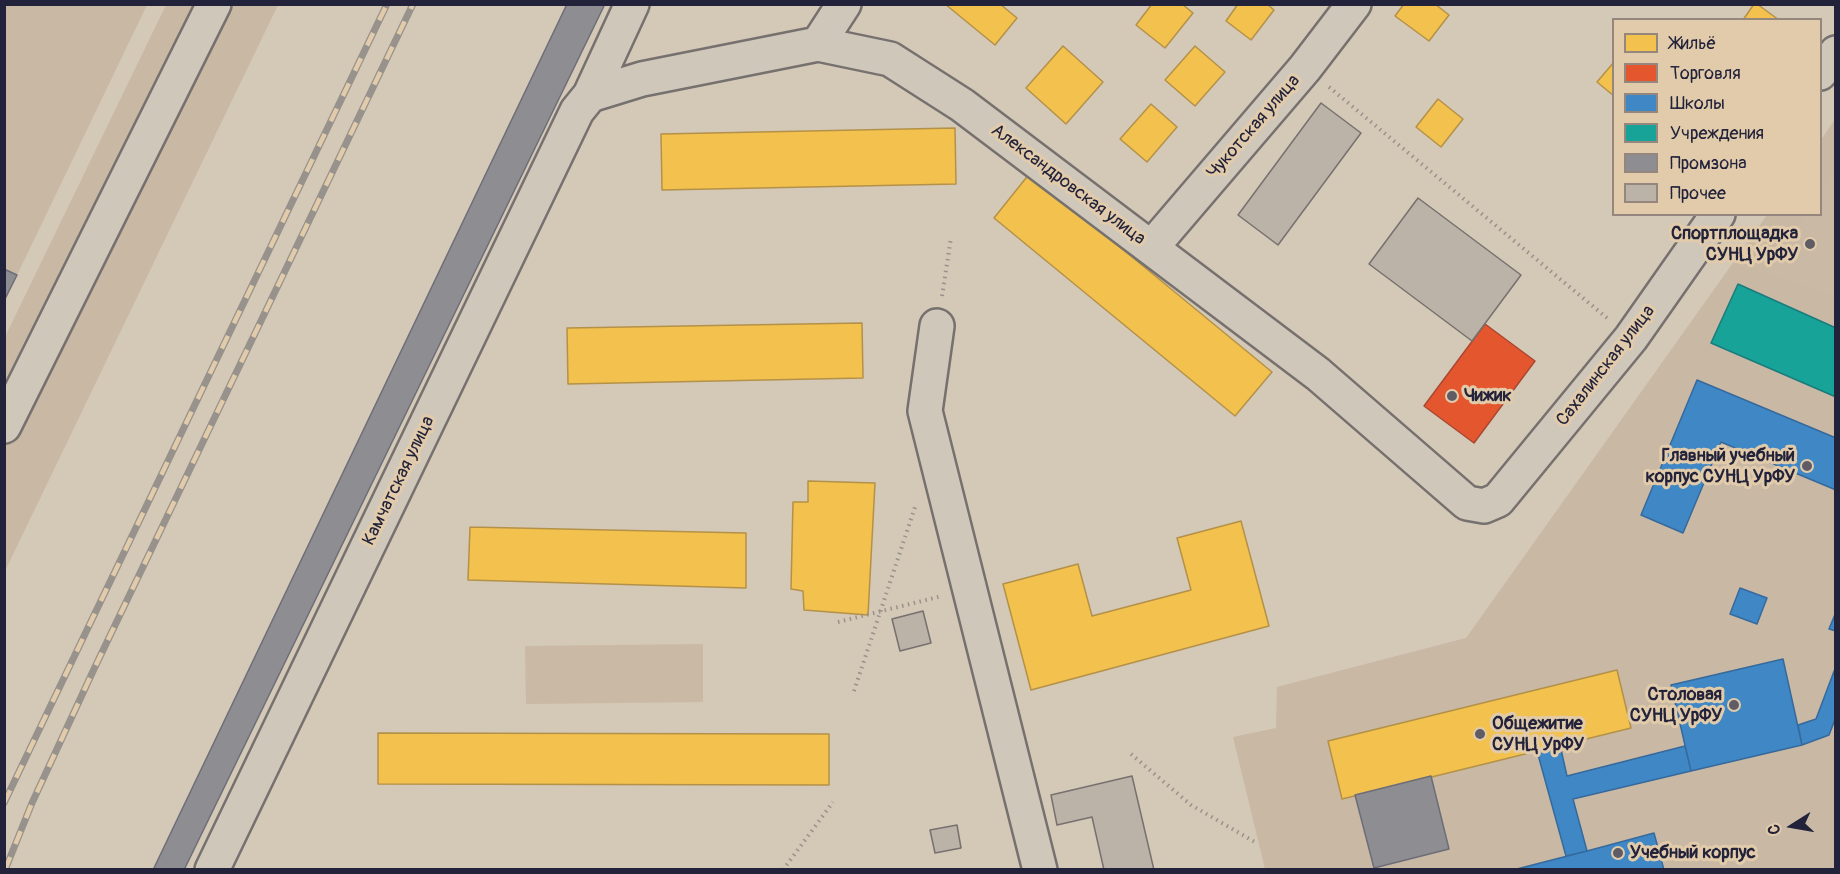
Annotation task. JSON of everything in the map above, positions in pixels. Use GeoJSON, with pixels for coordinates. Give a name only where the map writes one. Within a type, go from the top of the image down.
{"type":"FeatureCollection","features":[{"type":"Feature","properties":{"kind":"street"},"geometry":{"type":"LineString","coordinates":[[4,426],[214,4]]}},
{"type":"Feature","properties":{"kind":"street","name":"Камчатская улица"},"geometry":{"type":"LineString","coordinates":[[212,870],[577,111],[590,95],[632,4]]}},
{"type":"Feature","properties":{"kind":"street"},"geometry":{"type":"LineString","coordinates":[[818,44],[844,4]]}},
{"type":"Feature","properties":{"kind":"street","name":"Чукотская улица"},"geometry":{"type":"LineString","coordinates":[[1150,248],[1305,68],[1353,4]]}},
{"type":"Feature","properties":{"kind":"street","name":"Александровская улица"},"geometry":{"type":"LineString","coordinates":[[590,95],[642,79],[818,44],[890,59],[962,105],[1318,374],[1467,503],[1484,506]]}},
{"type":"Feature","properties":{"kind":"street"},"geometry":{"type":"LineString","coordinates":[[1822,72],[1836,53]]}},
{"type":"Feature","properties":{"kind":"street","name":"Сахалинская улица"},"geometry":{"type":"LineString","coordinates":[[1484,506],[1498,500],[1631,338],[1717,216]]}},
{"type":"Feature","properties":{"kind":"street"},"geometry":{"type":"LineString","coordinates":[[937,326],[925,411],[1040,870]]}},
{"type":"Feature","properties":{"kind":"path"},"geometry":{"type":"LineString","coordinates":[[1305,68],[1631,338]]}},
{"type":"Feature","properties":{"kind":"path"},"geometry":{"type":"LineString","coordinates":[[937,326],[951,238]]}},
{"type":"Feature","properties":{"kind":"path"},"geometry":{"type":"LineString","coordinates":[[854,691],[916,503]]}},
{"type":"Feature","properties":{"kind":"path"},"geometry":{"type":"LineString","coordinates":[[838,622],[969,589]]}},
{"type":"Feature","properties":{"kind":"path"},"geometry":{"type":"LineString","coordinates":[[1131,754],[1191,805],[1255,842]]}},
{"type":"Feature","properties":{"kind":"path"},"geometry":{"type":"LineString","coordinates":[[783,870],[833,802]]}},
{"type":"Feature","properties":{"kind":"shaded area"},"geometry":{"type":"Polygon","coordinates":[[[5,5],[147,5],[5,300],[5,5]]]}},
{"type":"Feature","properties":{"kind":"shaded area"},"geometry":{"type":"Polygon","coordinates":[[[166,5],[278,5],[5,571],[4,339],[166,5]]]}},
{"type":"Feature","properties":{"kind":"shaded area"},"geometry":{"type":"Polygon","coordinates":[[[1835,119],[1835,869],[1265,869],[1233,737],[1276,728],[1277,687],[1466,638],[1766,216],[1822,216],[1822,138],[1835,119]]]}},
{"type":"Feature","properties":{"kind":"shaded area","name":"Спортплощадка СУНЦ УрФУ"},"geometry":{"type":"Polygon","coordinates":[[[1835,170],[1835,297],[1766,273],[1804,216],[1822,216],[1822,190],[1835,170]]]}},
{"type":"Feature","properties":{"kind":"shaded area"},"geometry":{"type":"Polygon","coordinates":[[[703,644],[703,702],[526,704],[525,646],[703,644]]]}},
{"type":"Feature","properties":{"kind":"building: Жильё"},"geometry":{"type":"Polygon","coordinates":[[[945,4],[1000,4],[1017,18],[995,45],[945,4]]]}},
{"type":"Feature","properties":{"kind":"building: Жильё"},"geometry":{"type":"Polygon","coordinates":[[[1152,4],[1182,4],[1193,13],[1165,48],[1136,25],[1152,4]]]}},
{"type":"Feature","properties":{"kind":"building: Жильё"},"geometry":{"type":"Polygon","coordinates":[[[1238,4],[1267,4],[1274,10],[1251,40],[1226,21],[1238,4]]]}},
{"type":"Feature","properties":{"kind":"building: Жильё"},"geometry":{"type":"Polygon","coordinates":[[[1404,4],[1435,4],[1449,15],[1429,41],[1395,16],[1404,4]]]}},
{"type":"Feature","properties":{"kind":"building: Жильё"},"geometry":{"type":"Polygon","coordinates":[[[1754,4],[1757,4],[1776,18],[1744,18],[1754,4]]]}},
{"type":"Feature","properties":{"kind":"building: Жильё"},"geometry":{"type":"Polygon","coordinates":[[[1063,46],[1103,82],[1066,124],[1026,88],[1063,46]]]}},
{"type":"Feature","properties":{"kind":"building: Жильё"},"geometry":{"type":"Polygon","coordinates":[[[1195,46],[1225,72],[1195,106],[1165,80],[1195,46]]]}},
{"type":"Feature","properties":{"kind":"building: Жильё"},"geometry":{"type":"Polygon","coordinates":[[[1612,64],[1612,94],[1597,82],[1612,64]]]}},
{"type":"Feature","properties":{"kind":"building: Жильё"},"geometry":{"type":"Polygon","coordinates":[[[1438,99],[1463,119],[1441,147],[1416,127],[1438,99]]]}},
{"type":"Feature","properties":{"kind":"building: Жильё"},"geometry":{"type":"Polygon","coordinates":[[[1151,104],[1177,127],[1147,162],[1120,139],[1151,104]]]}},
{"type":"Feature","properties":{"kind":"building: Жильё"},"geometry":{"type":"Polygon","coordinates":[[[955,128],[956,184],[662,190],[661,134],[955,128]]]}},
{"type":"Feature","properties":{"kind":"building: Жильё"},"geometry":{"type":"Polygon","coordinates":[[[1030,173],[1272,372],[1235,416],[994,218],[1030,173]]]}},
{"type":"Feature","properties":{"kind":"building: Жильё"},"geometry":{"type":"Polygon","coordinates":[[[862,323],[863,378],[568,384],[567,328],[862,323]]]}},
{"type":"Feature","properties":{"kind":"building: Жильё"},"geometry":{"type":"Polygon","coordinates":[[[808,481],[875,483],[868,615],[804,610],[803,591],[791,589],[793,502],[808,502],[808,481]]]}},
{"type":"Feature","properties":{"kind":"building: Жильё"},"geometry":{"type":"Polygon","coordinates":[[[1241,521],[1269,626],[1031,690],[1003,584],[1078,564],[1092,616],[1191,590],[1177,538],[1241,521]]]}},
{"type":"Feature","properties":{"kind":"building: Жильё"},"geometry":{"type":"Polygon","coordinates":[[[470,527],[746,533],[746,588],[468,580],[470,527]]]}},
{"type":"Feature","properties":{"kind":"building: Жильё","name":"Общежитие СУНЦ УрФУ"},"geometry":{"type":"Polygon","coordinates":[[[1617,670],[1631,728],[1342,799],[1328,741],[1617,670]]]}},
{"type":"Feature","properties":{"kind":"building: Жильё"},"geometry":{"type":"Polygon","coordinates":[[[378,733],[829,734],[829,785],[378,784],[378,733]]]}},
{"type":"Feature","properties":{"kind":"building: Торговля"},"geometry":{"type":"Polygon","coordinates":[[[1485,324],[1535,361],[1474,443],[1424,406],[1485,324]]]}},
{"type":"Feature","properties":{"kind":"building: Школы","name":"Главный учебный корпус СУНЦ УрФУ"},"geometry":{"type":"Polygon","coordinates":[[[1697,380],[1836,438],[1836,490],[1721,442],[1683,533],[1641,515],[1697,380]]]}},
{"type":"Feature","properties":{"kind":"building: Школы"},"geometry":{"type":"Polygon","coordinates":[[[1740,588],[1767,598],[1757,624],[1730,614],[1740,588]]]}},
{"type":"Feature","properties":{"kind":"building: Школы"},"geometry":{"type":"Polygon","coordinates":[[[1836,612],[1836,631],[1829,629],[1836,612]]]}},
{"type":"Feature","properties":{"kind":"building: Школы","name":"Столовая СУНЦ УрФУ"},"geometry":{"type":"Polygon","coordinates":[[[1783,659],[1802,745],[1691,771],[1671,685],[1783,659]]]}},
{"type":"Feature","properties":{"kind":"building: Школы"},"geometry":{"type":"Polygon","coordinates":[[[1836,666],[1836,717],[1829,735],[1802,745],[1798,725],[1816,719],[1836,666]]]}},
{"type":"Feature","properties":{"kind":"building: Школы"},"geometry":{"type":"Polygon","coordinates":[[[1560,745],[1567,776],[1685,746],[1691,771],[1573,799],[1587,851],[1566,856],[1537,751],[1560,745]]]}},
{"type":"Feature","properties":{"kind":"building: Школы","name":"Учебный корпус"},"geometry":{"type":"Polygon","coordinates":[[[1654,833],[1664,870],[1513,870],[1587,851],[1654,833]]]}},
{"type":"Feature","properties":{"kind":"building: Учреждения"},"geometry":{"type":"Polygon","coordinates":[[[1738,284],[1836,328],[1836,397],[1711,343],[1738,284]]]}},
{"type":"Feature","properties":{"kind":"building: Промзона"},"geometry":{"type":"Polygon","coordinates":[[[567,4],[605,4],[184,870],[153,870],[567,4]]]}},
{"type":"Feature","properties":{"kind":"building: Промзона"},"geometry":{"type":"Polygon","coordinates":[[[4,269],[17,275],[4,301],[4,269]]]}},
{"type":"Feature","properties":{"kind":"building: Промзона"},"geometry":{"type":"Polygon","coordinates":[[[1431,776],[1449,849],[1374,868],[1355,795],[1431,776]]]}},
{"type":"Feature","properties":{"kind":"building: Прочее"},"geometry":{"type":"Polygon","coordinates":[[[1321,103],[1361,133],[1278,245],[1238,215],[1321,103]]]}},
{"type":"Feature","properties":{"kind":"building: Прочее"},"geometry":{"type":"Polygon","coordinates":[[[1418,198],[1521,275],[1472,341],[1369,264],[1418,198]]]}},
{"type":"Feature","properties":{"kind":"building: Прочее"},"geometry":{"type":"Polygon","coordinates":[[[923,611],[931,643],[900,651],[892,619],[923,611]]]}},
{"type":"Feature","properties":{"kind":"building: Прочее"},"geometry":{"type":"Polygon","coordinates":[[[1132,776],[1154,870],[1104,870],[1092,817],[1057,825],[1051,795],[1132,776]]]}},
{"type":"Feature","properties":{"kind":"building: Прочее"},"geometry":{"type":"Polygon","coordinates":[[[957,825],[961,848],[935,853],[930,830],[957,825]]]}},
{"type":"Feature","properties":{"kind":"railway"},"geometry":{"type":"LineString","coordinates":[[4,803],[387,4]]}},
{"type":"Feature","properties":{"kind":"railway"},"geometry":{"type":"LineString","coordinates":[[5,870],[32,803],[94,669],[413,4]]}},
{"type":"Feature","properties":{"kind":"place","name":"Спортплощадка СУНЦ УрФУ"},"geometry":{"type":"Point","coordinates":[1810,244]}},
{"type":"Feature","properties":{"kind":"place","name":"Чижик"},"geometry":{"type":"Point","coordinates":[1452,396]}},
{"type":"Feature","properties":{"kind":"place","name":"Главный учебный корпус СУНЦ УрФУ"},"geometry":{"type":"Point","coordinates":[1807,466]}},
{"type":"Feature","properties":{"kind":"place","name":"Столовая СУНЦ УрФУ"},"geometry":{"type":"Point","coordinates":[1734,705]}},
{"type":"Feature","properties":{"kind":"place","name":"Общежитие СУНЦ УрФУ"},"geometry":{"type":"Point","coordinates":[1480,734]}},
{"type":"Feature","properties":{"kind":"place","name":"Учебный корпус"},"geometry":{"type":"Point","coordinates":[1618,853]}}]}
